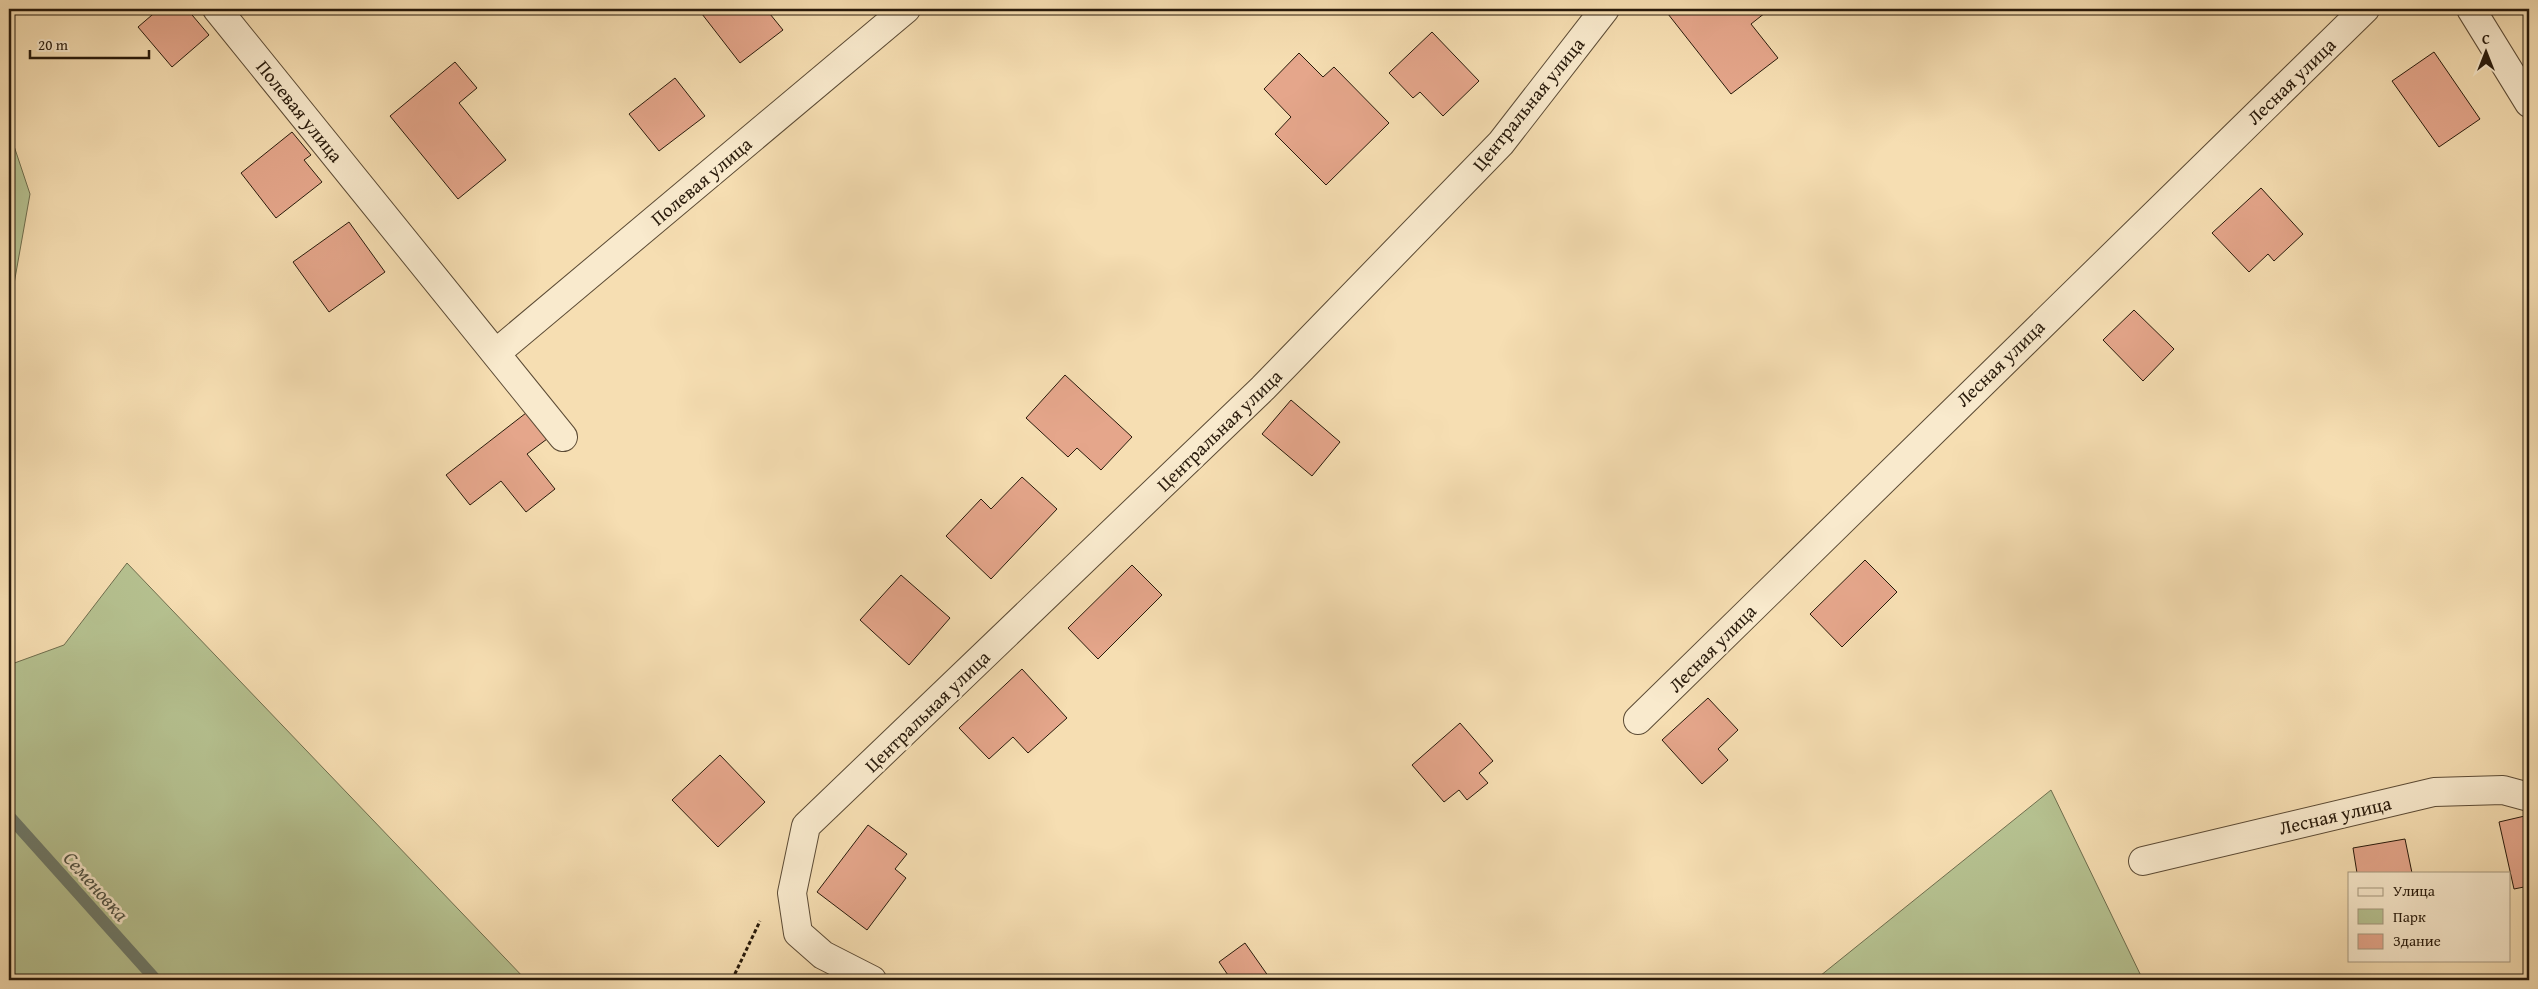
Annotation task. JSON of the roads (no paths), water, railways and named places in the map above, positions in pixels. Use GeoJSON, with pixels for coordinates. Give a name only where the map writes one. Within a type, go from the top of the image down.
{"type":"FeatureCollection","features":[{"type":"Feature","properties":{"kind":"street","name":"Полевая улица"},"geometry":{"type":"LineString","coordinates":[[217,9],[563,437]]}},
{"type":"Feature","properties":{"kind":"street","name":"Полевая улица"},"geometry":{"type":"LineString","coordinates":[[496,353],[906,9]]}},
{"type":"Feature","properties":{"kind":"street","name":"Центральная улица"},"geometry":{"type":"LineString","coordinates":[[872,980],[823,955],[798,933],[792,893],[806,826],[1263,388],[1501,143],[1605,9]]}},
{"type":"Feature","properties":{"kind":"street","name":"Лесная улица"},"geometry":{"type":"LineString","coordinates":[[1638,720],[2365,9]]}},
{"type":"Feature","properties":{"kind":"street"},"geometry":{"type":"LineString","coordinates":[[2471,9],[2529,103]]}},
{"type":"Feature","properties":{"kind":"street","name":"Лесная улица"},"geometry":{"type":"LineString","coordinates":[[2143,861],[2434,792],[2503,790],[2529,797]]}},
{"type":"Feature","properties":{"kind":"waterway","name":"Семеновка"},"geometry":{"type":"LineString","coordinates":[[9,816],[156,980]]}}]}
